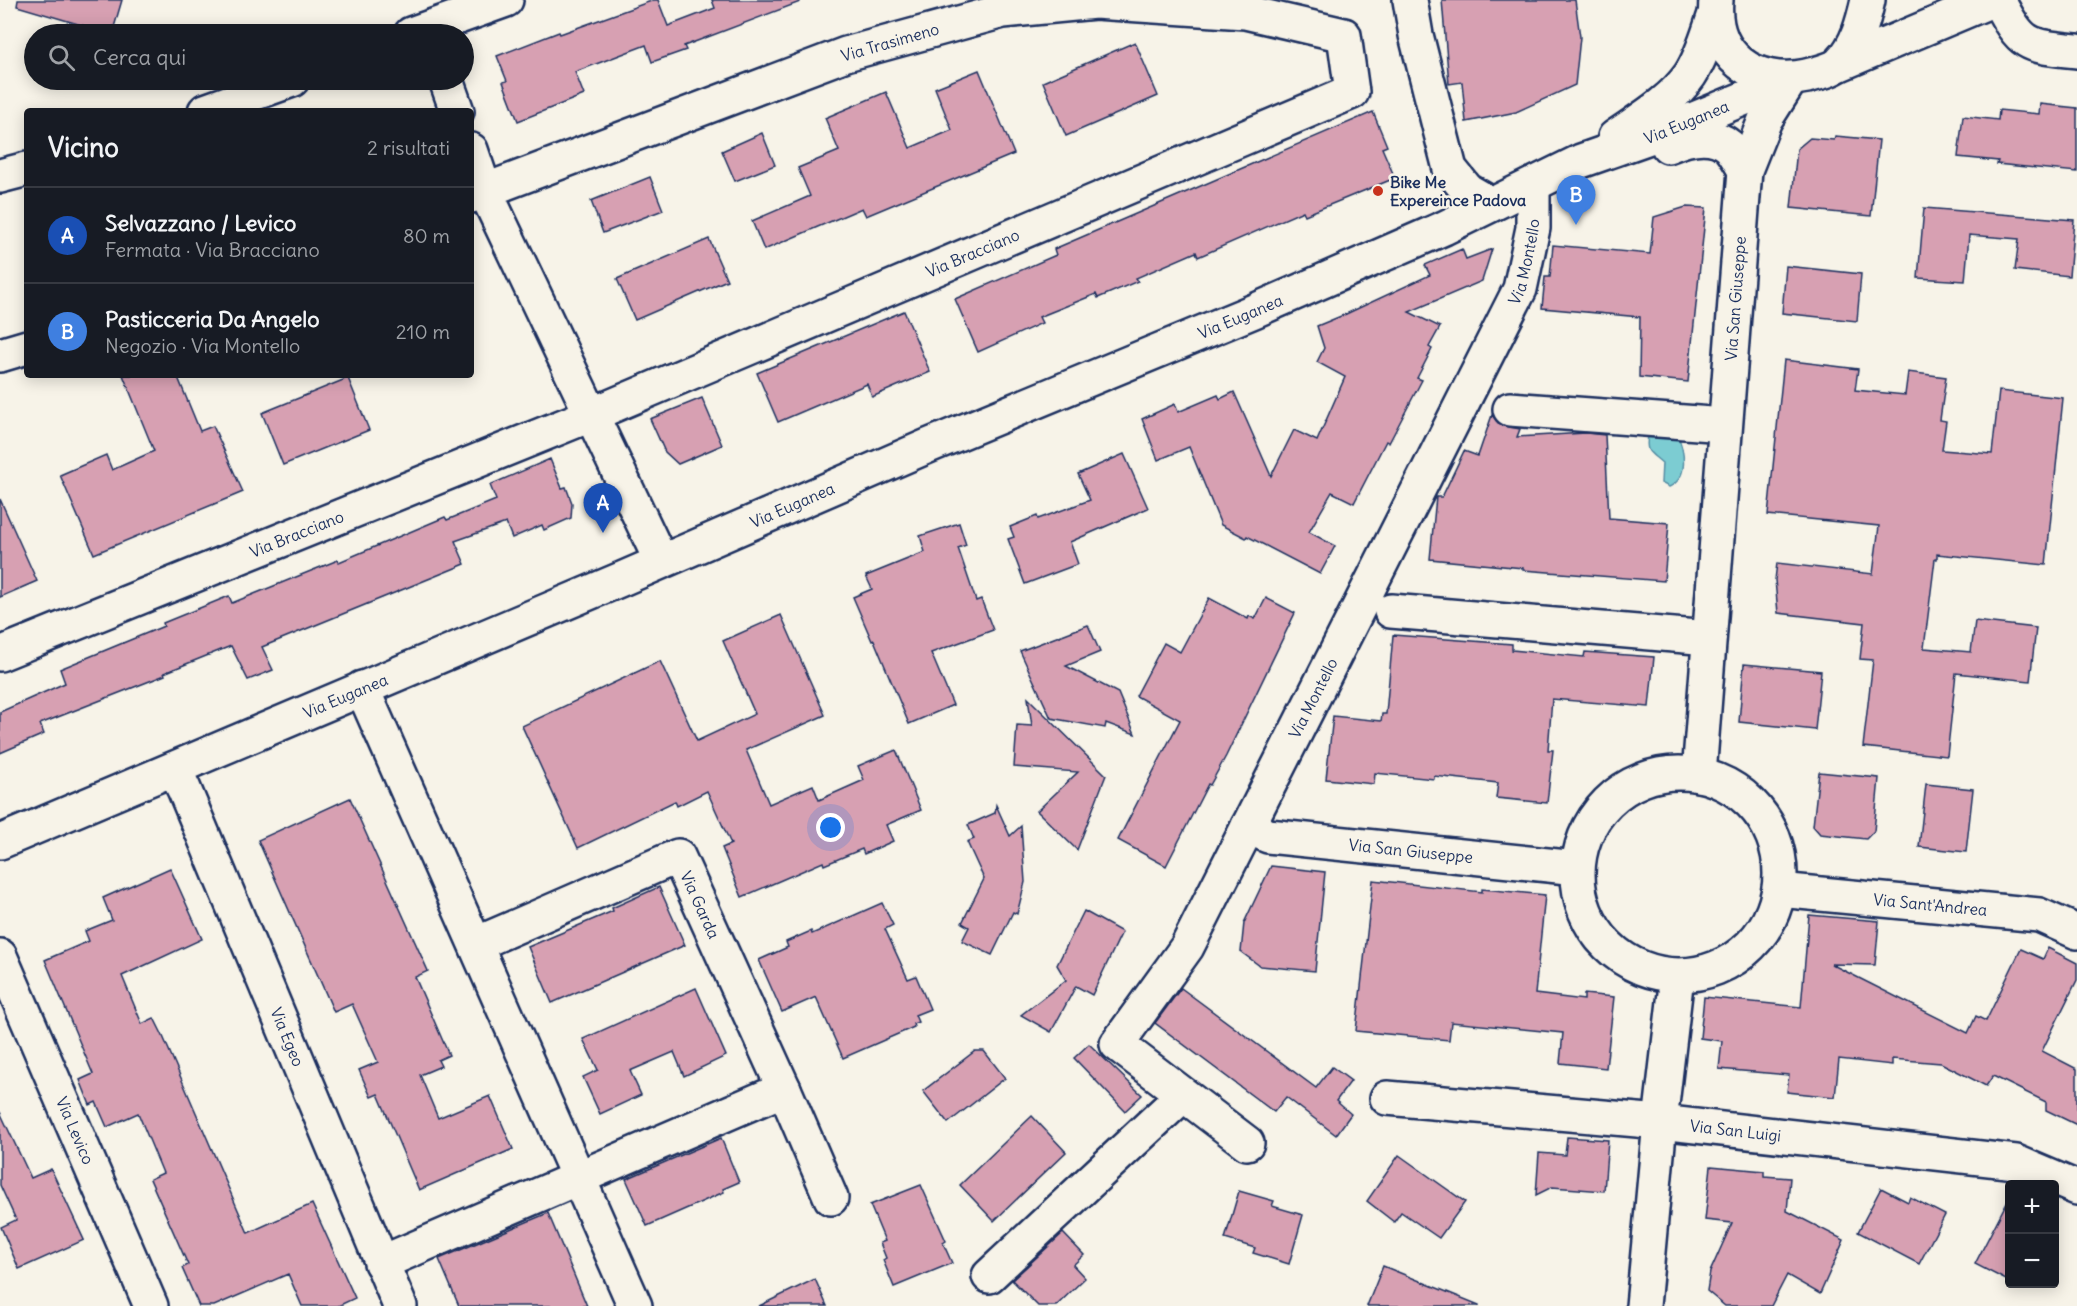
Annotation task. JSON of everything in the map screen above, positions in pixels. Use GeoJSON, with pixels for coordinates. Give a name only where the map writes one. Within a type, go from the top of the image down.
{"type":"FeatureCollection","features":[{"type":"Feature","properties":{"kind":"street"},"geometry":{"type":"LineString","coordinates":[[444,24],[506,0]]}},
{"type":"Feature","properties":{"kind":"street"},"geometry":{"type":"LineString","coordinates":[[1410,0],[1416,35],[1450,170],[1467,190],[1491,204]]}},
{"type":"Feature","properties":{"kind":"street"},"geometry":{"type":"LineString","coordinates":[[1840,64],[1855,42],[1868,0]]}},
{"type":"Feature","properties":{"kind":"street","name":"Via Euganea"},"geometry":{"type":"LineString","coordinates":[[1581,161],[1658,134],[1791,79],[1816,74],[1992,0]]}},
{"type":"Feature","properties":{"kind":"street"},"geometry":{"type":"LineString","coordinates":[[1998,0],[2012,26],[2027,42],[2048,48],[2077,51]]}},
{"type":"Feature","properties":{"kind":"street","name":"Via Trasimeno"},"geometry":{"type":"LineString","coordinates":[[478,193],[846,54],[1003,11],[1095,2],[1245,12],[1289,22],[1344,35],[1352,92]]}},
{"type":"Feature","properties":{"kind":"street","name":"Via Euganea"},"geometry":{"type":"LineString","coordinates":[[1718,18],[1739,64],[1760,75],[1791,79]]}},
{"type":"Feature","properties":{"kind":"street","name":"Via Euganea"},"geometry":{"type":"LineString","coordinates":[[0,842],[939,442],[1265,306],[1444,228],[1533,186],[1581,161],[1666,100],[1690,75],[1718,18]]}},
{"type":"Feature","properties":{"kind":"street","name":"Via San Giuseppe"},"geometry":{"type":"LineString","coordinates":[[1718,18],[1729,105],[1745,170]]}},
{"type":"Feature","properties":{"kind":"street","name":"Via San Giuseppe"},"geometry":{"type":"LineString","coordinates":[[1699,775],[1745,170],[1766,120],[1791,79]]}},
{"type":"Feature","properties":{"kind":"street"},"geometry":{"type":"LineString","coordinates":[[213,108],[264,90]]}},
{"type":"Feature","properties":{"kind":"street"},"geometry":{"type":"LineString","coordinates":[[450,90],[456,108]]}},
{"type":"Feature","properties":{"kind":"street","name":"Via Bracciano"},"geometry":{"type":"LineString","coordinates":[[0,654],[593,414],[1352,92]]}},
{"type":"Feature","properties":{"kind":"street"},"geometry":{"type":"LineString","coordinates":[[1581,161],[1657,151],[1696,137],[1712,138],[1728,146],[1745,170]]}},
{"type":"Feature","properties":{"kind":"street"},"geometry":{"type":"LineString","coordinates":[[474,168],[478,193],[593,414],[662,561]]}},
{"type":"Feature","properties":{"kind":"street"},"geometry":{"type":"LineString","coordinates":[[0,176],[24,170]]}},
{"type":"Feature","properties":{"kind":"street","name":"Via Montello"},"geometry":{"type":"LineString","coordinates":[[1247,1143],[1117,1044],[1187,947],[1520,289],[1533,228],[1533,186]]}},
{"type":"Feature","properties":{"kind":"street"},"geometry":{"type":"LineString","coordinates":[[0,355],[24,348]]}},
{"type":"Feature","properties":{"kind":"street"},"geometry":{"type":"LineString","coordinates":[[1510,409],[1725,425]]}},
{"type":"Feature","properties":{"kind":"street"},"geometry":{"type":"LineString","coordinates":[[1391,611],[1709,638]]}},
{"type":"Feature","properties":{"kind":"street"},"geometry":{"type":"LineString","coordinates":[[362,688],[635,1306]]}},
{"type":"Feature","properties":{"kind":"street","name":"Via Egeo"},"geometry":{"type":"LineString","coordinates":[[174,769],[189,800],[400,1306]]}},
{"type":"Feature","properties":{"kind":"street"},"geometry":{"type":"LineString","coordinates":[[1665,774],[1699,775],[1728,786],[1753,804],[1770,830],[1780,859],[1779,890],[1771,918],[1755,942],[1732,961],[1706,972],[1677,976],[1645,970],[1616,954],[1594,930],[1580,901],[1577,868],[1585,834],[1604,806],[1632,784],[1665,774]]}},
{"type":"Feature","properties":{"kind":"street","name":"Via San Giuseppe"},"geometry":{"type":"LineString","coordinates":[[1248,826],[1268,836],[1577,868]]}},
{"type":"Feature","properties":{"kind":"street","name":"Via Garda"},"geometry":{"type":"LineString","coordinates":[[476,944],[678,856],[831,1198]]}},
{"type":"Feature","properties":{"kind":"street","name":"Via Sant'Andrea"},"geometry":{"type":"LineString","coordinates":[[1779,890],[2039,915],[2077,932]]}},
{"type":"Feature","properties":{"kind":"street","name":"Via Levico"},"geometry":{"type":"LineString","coordinates":[[0,956],[152,1306]]}},
{"type":"Feature","properties":{"kind":"street"},"geometry":{"type":"LineString","coordinates":[[1643,1306],[1660,1122],[1677,976]]}},
{"type":"Feature","properties":{"kind":"street"},"geometry":{"type":"LineString","coordinates":[[381,1263],[784,1089]]}},
{"type":"Feature","properties":{"kind":"street"},"geometry":{"type":"LineString","coordinates":[[989,1276],[1183,1095]]}},
{"type":"Feature","properties":{"kind":"street","name":"Via San Luigi"},"geometry":{"type":"LineString","coordinates":[[1388,1098],[1660,1122],[2016,1162],[2077,1188]]}},
{"type":"Feature","properties":{"kind":"water"},"geometry":{"type":"Polygon","coordinates":[[[1677,434],[1684,463],[1680,477],[1669,487],[1661,483],[1662,463],[1648,449],[1647,442],[1648,436],[1677,434]]]}},
{"type":"Feature","properties":{"kind":"building"},"geometry":{"type":"Polygon","coordinates":[[[18,0],[122,0],[115,24],[78,24],[17,6],[18,0]]]}},
{"type":"Feature","properties":{"kind":"building"},"geometry":{"type":"Polygon","coordinates":[[[658,0],[668,26],[715,8],[712,0],[800,0],[800,2],[684,46],[686,50],[652,62],[646,45],[575,72],[584,95],[518,121],[503,82],[507,81],[497,56],[658,0]]]}},
{"type":"Feature","properties":{"kind":"building"},"geometry":{"type":"Polygon","coordinates":[[[1442,0],[1575,0],[1580,37],[1575,85],[1516,112],[1466,122],[1462,82],[1449,84],[1442,0]]]}},
{"type":"Feature","properties":{"kind":"building"},"geometry":{"type":"Polygon","coordinates":[[[1135,42],[1158,96],[1066,136],[1043,82],[1135,42]]]}},
{"type":"Feature","properties":{"kind":"building"},"geometry":{"type":"Polygon","coordinates":[[[979,70],[1014,154],[866,216],[862,208],[764,250],[752,221],[810,196],[798,168],[839,151],[825,118],[886,92],[910,148],[952,130],[935,88],[979,70]]]}},
{"type":"Feature","properties":{"kind":"building"},"geometry":{"type":"Polygon","coordinates":[[[2040,104],[2077,108],[2077,172],[1997,164],[1998,161],[1958,157],[1963,116],[1998,120],[1999,110],[2039,114],[2040,104]]]}},
{"type":"Feature","properties":{"kind":"building"},"geometry":{"type":"Polygon","coordinates":[[[1373,112],[1387,146],[1382,148],[1395,178],[1305,215],[1303,211],[1198,257],[1196,252],[1136,278],[1138,281],[1098,298],[1096,294],[1039,317],[1042,323],[978,352],[955,299],[1056,255],[1054,249],[1373,112]]]}},
{"type":"Feature","properties":{"kind":"building"},"geometry":{"type":"Polygon","coordinates":[[[762,133],[775,165],[735,181],[722,151],[762,133]]]}},
{"type":"Feature","properties":{"kind":"building"},"geometry":{"type":"Polygon","coordinates":[[[1835,136],[1879,140],[1871,216],[1791,208],[1797,149],[1810,138],[1834,140],[1835,136]]]}},
{"type":"Feature","properties":{"kind":"building"},"geometry":{"type":"Polygon","coordinates":[[[650,177],[663,210],[603,233],[591,201],[650,177]]]}},
{"type":"Feature","properties":{"kind":"building"},"geometry":{"type":"Polygon","coordinates":[[[1686,207],[1706,208],[1688,382],[1639,377],[1640,317],[1542,308],[1545,277],[1550,277],[1553,245],[1650,254],[1654,217],[1686,207]]]}},
{"type":"Feature","properties":{"kind":"building"},"geometry":{"type":"Polygon","coordinates":[[[1924,208],[2074,220],[2069,276],[2015,270],[2019,239],[1969,235],[1965,281],[1918,278],[1924,208]]]}},
{"type":"Feature","properties":{"kind":"building"},"geometry":{"type":"Polygon","coordinates":[[[709,239],[727,280],[635,320],[617,279],[709,239]]]}},
{"type":"Feature","properties":{"kind":"building"},"geometry":{"type":"Polygon","coordinates":[[[1462,249],[1466,259],[1492,249],[1482,281],[1409,312],[1440,327],[1429,347],[1432,349],[1417,378],[1422,380],[1389,443],[1386,441],[1354,503],[1332,492],[1309,532],[1335,546],[1320,574],[1221,525],[1189,447],[1158,460],[1142,419],[1175,404],[1178,412],[1218,395],[1220,399],[1234,392],[1271,476],[1294,430],[1317,441],[1345,377],[1317,362],[1324,348],[1317,326],[1430,275],[1425,265],[1462,249]]]}},
{"type":"Feature","properties":{"kind":"building"},"geometry":{"type":"Polygon","coordinates":[[[1786,266],[1861,274],[1857,321],[1782,313],[1786,266]]]}},
{"type":"Feature","properties":{"kind":"building"},"geometry":{"type":"Polygon","coordinates":[[[904,311],[930,372],[872,397],[867,384],[778,422],[757,373],[904,311]]]}},
{"type":"Feature","properties":{"kind":"building"},"geometry":{"type":"Polygon","coordinates":[[[1784,360],[1858,369],[1855,390],[1905,395],[1908,372],[1946,377],[1940,420],[1946,421],[1942,450],[1992,454],[1999,391],[2063,398],[2046,565],[1937,554],[1937,559],[1935,559],[1924,648],[1971,652],[1975,621],[2036,628],[2030,681],[1956,673],[1947,756],[1863,747],[1873,660],[1860,659],[1864,623],[1778,613],[1775,580],[1777,563],[1873,574],[1879,526],[1768,515],[1784,360]]]}},
{"type":"Feature","properties":{"kind":"building"},"geometry":{"type":"Polygon","coordinates":[[[124,378],[178,378],[200,431],[213,426],[243,492],[94,554],[60,475],[106,455],[112,470],[154,451],[124,378]]]}},
{"type":"Feature","properties":{"kind":"building"},"geometry":{"type":"Polygon","coordinates":[[[348,378],[369,430],[283,465],[262,413],[348,378]]]}},
{"type":"Feature","properties":{"kind":"building"},"geometry":{"type":"Polygon","coordinates":[[[702,398],[722,445],[678,464],[665,452],[650,419],[702,398]]]}},
{"type":"Feature","properties":{"kind":"building"},"geometry":{"type":"Polygon","coordinates":[[[1492,415],[1500,425],[1520,429],[1517,437],[1586,433],[1605,435],[1609,518],[1669,523],[1664,581],[1523,570],[1523,568],[1430,559],[1436,497],[1442,497],[1464,451],[1478,456],[1492,415]]]}},
{"type":"Feature","properties":{"kind":"building"},"geometry":{"type":"Polygon","coordinates":[[[1124,454],[1148,508],[1070,542],[1078,564],[1025,584],[1008,539],[1014,537],[1010,527],[1090,500],[1078,474],[1124,454]]]}},
{"type":"Feature","properties":{"kind":"building"},"geometry":{"type":"Polygon","coordinates":[[[550,459],[562,488],[566,487],[572,503],[571,518],[544,530],[542,525],[512,538],[506,523],[455,541],[465,564],[262,647],[273,670],[248,680],[231,646],[164,673],[165,675],[40,724],[44,734],[0,753],[0,712],[65,683],[60,669],[229,596],[232,603],[338,560],[339,562],[445,517],[447,520],[496,500],[490,485],[550,459]]]}},
{"type":"Feature","properties":{"kind":"building"},"geometry":{"type":"Polygon","coordinates":[[[0,499],[37,581],[0,597],[0,499]]]}},
{"type":"Feature","properties":{"kind":"building"},"geometry":{"type":"Polygon","coordinates":[[[959,523],[966,545],[958,548],[976,601],[981,599],[993,630],[931,653],[953,705],[909,724],[874,640],[872,641],[853,597],[872,589],[866,576],[925,552],[920,536],[959,523]]]}},
{"type":"Feature","properties":{"kind":"building"},"geometry":{"type":"Polygon","coordinates":[[[1209,598],[1248,619],[1249,616],[1255,619],[1266,598],[1295,613],[1226,756],[1210,785],[1208,784],[1166,866],[1118,840],[1180,720],[1136,696],[1164,643],[1180,652],[1209,598]]]}},
{"type":"Feature","properties":{"kind":"building"},"geometry":{"type":"Polygon","coordinates":[[[781,615],[825,715],[746,750],[769,804],[813,785],[819,800],[864,780],[858,766],[896,750],[921,810],[886,825],[893,841],[864,854],[862,849],[824,865],[823,862],[742,897],[722,848],[731,844],[707,791],[677,806],[675,801],[578,848],[522,726],[660,661],[697,741],[755,714],[723,641],[781,615]]]}},
{"type":"Feature","properties":{"kind":"building"},"geometry":{"type":"Polygon","coordinates":[[[1088,625],[1100,652],[1066,666],[1118,693],[1135,734],[1106,723],[1105,728],[1051,718],[1020,651],[1088,625]]]}},
{"type":"Feature","properties":{"kind":"building"},"geometry":{"type":"Polygon","coordinates":[[[1393,635],[1512,644],[1512,650],[1584,657],[1585,652],[1654,657],[1649,707],[1552,699],[1548,750],[1553,750],[1547,803],[1496,798],[1498,783],[1434,776],[1434,779],[1375,773],[1374,784],[1326,779],[1333,716],[1381,721],[1382,714],[1386,714],[1393,635]]]}},
{"type":"Feature","properties":{"kind":"building"},"geometry":{"type":"Polygon","coordinates":[[[1744,664],[1821,671],[1815,730],[1739,722],[1744,664]]]}},
{"type":"Feature","properties":{"kind":"building"},"geometry":{"type":"Polygon","coordinates":[[[1028,698],[1106,775],[1077,850],[1037,811],[1078,772],[1014,767],[1017,725],[1032,726],[1028,698]]]}},
{"type":"Feature","properties":{"kind":"building"},"geometry":{"type":"Polygon","coordinates":[[[1819,772],[1879,778],[1874,831],[1866,839],[1820,834],[1813,826],[1819,772]]]}},
{"type":"Feature","properties":{"kind":"building"},"geometry":{"type":"Polygon","coordinates":[[[1926,784],[1973,789],[1966,852],[1919,847],[1926,784]]]}},
{"type":"Feature","properties":{"kind":"building"},"geometry":{"type":"Polygon","coordinates":[[[350,798],[428,971],[415,977],[449,1055],[438,1060],[441,1066],[420,1075],[438,1118],[490,1096],[513,1149],[419,1190],[378,1094],[371,1097],[359,1070],[378,1062],[352,1004],[334,1012],[258,840],[350,798]]]}},
{"type":"Feature","properties":{"kind":"building"},"geometry":{"type":"Polygon","coordinates":[[[996,805],[1010,836],[1021,826],[1025,882],[1017,914],[1013,912],[992,955],[962,941],[969,927],[962,923],[984,879],[967,842],[974,839],[968,825],[995,813],[996,805]]]}},
{"type":"Feature","properties":{"kind":"building"},"geometry":{"type":"Polygon","coordinates":[[[1271,866],[1325,872],[1315,971],[1260,966],[1241,952],[1244,923],[1271,866]]]}},
{"type":"Feature","properties":{"kind":"building"},"geometry":{"type":"Polygon","coordinates":[[[170,868],[202,939],[122,976],[142,1024],[154,1018],[162,1034],[248,1233],[312,1204],[355,1298],[338,1306],[302,1306],[288,1274],[214,1306],[199,1306],[182,1268],[188,1265],[150,1179],[163,1173],[138,1113],[107,1127],[96,1102],[90,1105],[80,1080],[93,1074],[45,960],[89,941],[85,931],[112,920],[103,898],[170,868]]]}},
{"type":"Feature","properties":{"kind":"building"},"geometry":{"type":"Polygon","coordinates":[[[1373,880],[1482,892],[1482,889],[1545,895],[1535,994],[1584,1000],[1584,994],[1614,997],[1606,1068],[1560,1063],[1563,1033],[1451,1022],[1449,1040],[1356,1031],[1373,880]]]}},
{"type":"Feature","properties":{"kind":"building"},"geometry":{"type":"Polygon","coordinates":[[[659,887],[685,945],[552,1003],[528,947],[613,911],[612,908],[659,887]]]}},
{"type":"Feature","properties":{"kind":"building"},"geometry":{"type":"Polygon","coordinates":[[[882,903],[893,925],[885,929],[908,979],[916,976],[930,1009],[915,1015],[918,1022],[913,1024],[914,1027],[843,1058],[816,997],[782,1012],[759,960],[788,947],[786,942],[811,931],[812,934],[882,903]]]}},
{"type":"Feature","properties":{"kind":"building"},"geometry":{"type":"Polygon","coordinates":[[[1084,911],[1122,932],[1092,995],[1076,986],[1051,1032],[1021,1015],[1066,980],[1057,965],[1084,911]]]}},
{"type":"Feature","properties":{"kind":"building"},"geometry":{"type":"Polygon","coordinates":[[[1809,915],[1879,921],[1875,965],[1831,964],[1968,1033],[1976,1016],[1986,1021],[2021,949],[2043,959],[2048,948],[2077,963],[2077,980],[2042,1051],[2077,1069],[2077,1125],[2046,1110],[2046,1102],[1993,1076],[1986,1086],[1941,1063],[1892,1059],[1892,1065],[1839,1059],[1835,1097],[1787,1092],[1789,1075],[1719,1069],[1722,1041],[1700,1038],[1704,997],[1801,1007],[1809,915]]]}},
{"type":"Feature","properties":{"kind":"building"},"geometry":{"type":"Polygon","coordinates":[[[696,988],[726,1056],[684,1076],[674,1052],[630,1071],[641,1095],[600,1114],[583,1077],[598,1070],[583,1039],[696,988]]]}},
{"type":"Feature","properties":{"kind":"building"},"geometry":{"type":"Polygon","coordinates":[[[1181,988],[1316,1088],[1332,1067],[1351,1081],[1336,1101],[1351,1114],[1336,1135],[1286,1097],[1274,1112],[1155,1023],[1181,988]]]}},
{"type":"Feature","properties":{"kind":"building"},"geometry":{"type":"Polygon","coordinates":[[[1089,1044],[1142,1095],[1125,1111],[1074,1058],[1089,1044]]]}},
{"type":"Feature","properties":{"kind":"building"},"geometry":{"type":"Polygon","coordinates":[[[975,1051],[984,1051],[1005,1078],[948,1123],[923,1091],[975,1051]]]}},
{"type":"Feature","properties":{"kind":"building"},"geometry":{"type":"Polygon","coordinates":[[[0,1112],[31,1178],[51,1169],[84,1240],[19,1269],[1,1227],[16,1220],[0,1185],[0,1112]]]}},
{"type":"Feature","properties":{"kind":"building"},"geometry":{"type":"Polygon","coordinates":[[[1032,1116],[1066,1152],[994,1221],[960,1185],[1032,1116]]]}},
{"type":"Feature","properties":{"kind":"building"},"geometry":{"type":"Polygon","coordinates":[[[1567,1137],[1608,1140],[1604,1191],[1552,1187],[1536,1195],[1539,1153],[1565,1155],[1567,1137]]]}},
{"type":"Feature","properties":{"kind":"building"},"geometry":{"type":"Polygon","coordinates":[[[721,1138],[739,1182],[723,1189],[724,1192],[647,1226],[626,1179],[721,1138]]]}},
{"type":"Feature","properties":{"kind":"building"},"geometry":{"type":"Polygon","coordinates":[[[1399,1155],[1465,1202],[1439,1238],[1401,1212],[1394,1222],[1367,1201],[1399,1155]]]}},
{"type":"Feature","properties":{"kind":"building"},"geometry":{"type":"Polygon","coordinates":[[[1711,1166],[1764,1171],[1764,1176],[1790,1178],[1787,1211],[1844,1240],[1820,1294],[1787,1275],[1771,1306],[1725,1306],[1707,1291],[1710,1272],[1732,1223],[1705,1220],[1711,1166]]]}},
{"type":"Feature","properties":{"kind":"building"},"geometry":{"type":"Polygon","coordinates":[[[921,1185],[946,1241],[943,1243],[952,1263],[894,1287],[883,1260],[886,1258],[880,1243],[885,1241],[870,1205],[921,1185]]]}},
{"type":"Feature","properties":{"kind":"building"},"geometry":{"type":"Polygon","coordinates":[[[1881,1188],[1908,1202],[1910,1197],[1945,1215],[1919,1264],[1858,1232],[1881,1188]]]}},
{"type":"Feature","properties":{"kind":"building"},"geometry":{"type":"Polygon","coordinates":[[[1239,1191],[1274,1201],[1272,1206],[1303,1215],[1289,1264],[1253,1253],[1255,1248],[1225,1239],[1239,1191]]]}},
{"type":"Feature","properties":{"kind":"building"},"geometry":{"type":"Polygon","coordinates":[[[2005,1206],[2005,1279],[1975,1264],[2005,1206]]]}},
{"type":"Feature","properties":{"kind":"building"},"geometry":{"type":"Polygon","coordinates":[[[548,1213],[587,1306],[459,1306],[439,1259],[548,1213]]]}},
{"type":"Feature","properties":{"kind":"building"},"geometry":{"type":"Polygon","coordinates":[[[1063,1233],[1084,1255],[1073,1265],[1085,1278],[1056,1306],[1038,1306],[1012,1280],[1063,1233]]]}},
{"type":"Feature","properties":{"kind":"building"},"geometry":{"type":"Polygon","coordinates":[[[1383,1266],[1479,1305],[1479,1306],[1367,1306],[1383,1266]]]}},
{"type":"Feature","properties":{"kind":"building"},"geometry":{"type":"Polygon","coordinates":[[[815,1279],[827,1306],[759,1306],[815,1279]]]}},
{"type":"Feature","properties":{"kind":"place","name":"Bike Me Expereince Padova"},"geometry":{"type":"Point","coordinates":[1378,191]}},
{"type":"Feature","properties":{"kind":"place","name":"Pasticceria Da Angelo"},"geometry":{"type":"Point","coordinates":[1576,225]}},
{"type":"Feature","properties":{"kind":"place","name":"Selvazzano / Levico"},"geometry":{"type":"Point","coordinates":[603,533]}}]}
